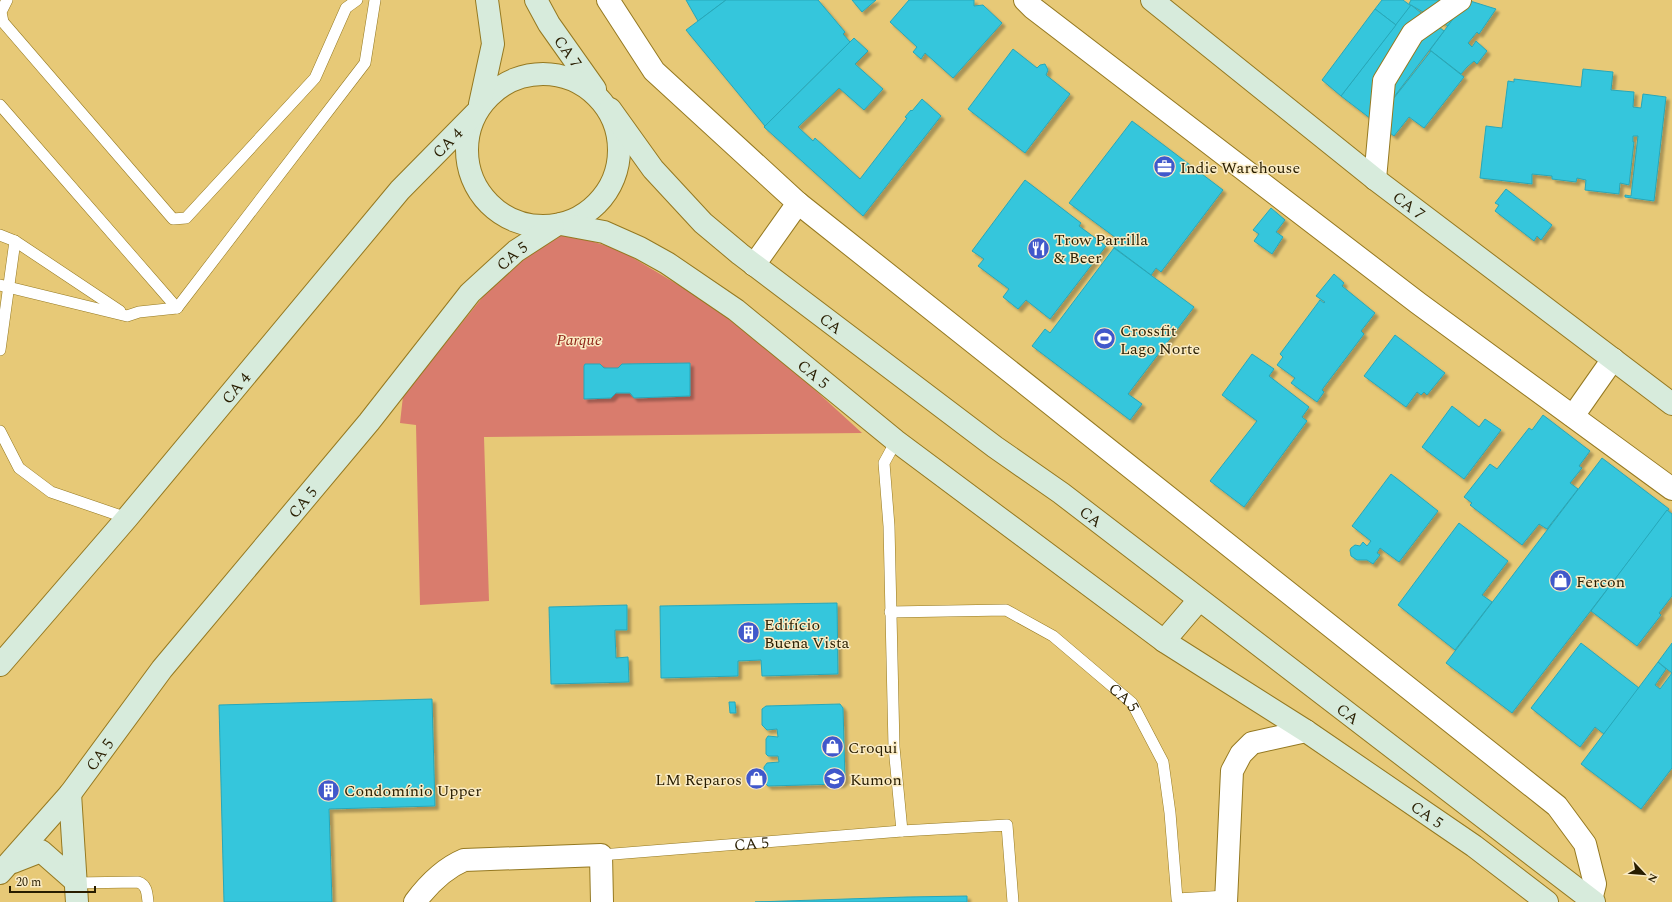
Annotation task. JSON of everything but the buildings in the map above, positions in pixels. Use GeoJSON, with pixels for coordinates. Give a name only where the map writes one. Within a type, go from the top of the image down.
{"type":"FeatureCollection","features":[{"type":"Feature","properties":{"kind":"street"},"geometry":{"type":"LineString","coordinates":[[487,0],[493,44],[478,109],[468,131],[466,161],[477,190],[496,212],[523,225],[557,225],[588,213],[613,183],[621,146],[607,106]]}},
{"type":"Feature","properties":{"kind":"street","name":"CA 7"},"geometry":{"type":"LineString","coordinates":[[536,0],[549,24],[607,106]]}},
{"type":"Feature","properties":{"kind":"street"},"geometry":{"type":"LineString","coordinates":[[608,0],[654,71],[798,203],[1557,806],[1585,844],[1595,884],[1593,901]]}},
{"type":"Feature","properties":{"kind":"street"},"geometry":{"type":"LineString","coordinates":[[1025,0],[1045,17],[1412,298],[1672,489]]}},
{"type":"Feature","properties":{"kind":"street","name":"CA 7"},"geometry":{"type":"LineString","coordinates":[[1152,0],[1375,179],[1672,404]]}},
{"type":"Feature","properties":{"kind":"street"},"geometry":{"type":"LineString","coordinates":[[1375,179],[1384,82],[1413,33],[1460,0]]}},
{"type":"Feature","properties":{"kind":"street","name":"CA 4"},"geometry":{"type":"LineString","coordinates":[[0,665],[127,518],[400,190],[478,109],[509,80],[547,72],[583,83],[607,106]]}},
{"type":"Feature","properties":{"kind":"street","name":"CA"},"geometry":{"type":"LineString","coordinates":[[607,106],[653,169],[703,223],[754,265],[995,447],[1061,492],[1199,600],[1593,901]]}},
{"type":"Feature","properties":{"kind":"street"},"geometry":{"type":"LineString","coordinates":[[754,265],[798,203]]}},
{"type":"Feature","properties":{"kind":"street","name":"CA 5"},"geometry":{"type":"LineString","coordinates":[[5,868],[70,794],[162,669],[369,422],[470,293],[516,251],[557,225],[604,232],[640,248],[667,263],[736,310],[896,441],[1164,641],[1306,731],[1474,846],[1547,902]]}},
{"type":"Feature","properties":{"kind":"street"},"geometry":{"type":"LineString","coordinates":[[1573,416],[1613,359]]}},
{"type":"Feature","properties":{"kind":"street"},"geometry":{"type":"LineString","coordinates":[[1164,641],[1199,600]]}},
{"type":"Feature","properties":{"kind":"street","name":"CA 5"},"geometry":{"type":"LineString","coordinates":[[1226,899],[1232,772],[1241,754],[1252,743],[1306,731]]}},
{"type":"Feature","properties":{"kind":"street"},"geometry":{"type":"LineString","coordinates":[[70,794],[75,888]]}},
{"type":"Feature","properties":{"kind":"street","name":"CA 5"},"geometry":{"type":"LineString","coordinates":[[5,868],[41,851],[75,888]]}},
{"type":"Feature","properties":{"kind":"street"},"geometry":{"type":"LineString","coordinates":[[601,855],[602,902]]}},
{"type":"Feature","properties":{"kind":"street","name":"CA 5"},"geometry":{"type":"LineString","coordinates":[[415,902],[423,892],[454,864],[464,860],[601,855]]}},
{"type":"Feature","properties":{"kind":"lane"},"geometry":{"type":"LineString","coordinates":[[7,0],[1,12],[3,22],[173,219],[186,218],[315,78],[346,8],[357,0]]}},
{"type":"Feature","properties":{"kind":"lane"},"geometry":{"type":"LineString","coordinates":[[4,286],[127,316],[139,312],[177,308],[365,63],[375,0]]}},
{"type":"Feature","properties":{"kind":"lane"},"geometry":{"type":"LineString","coordinates":[[0,105],[177,308]]}},
{"type":"Feature","properties":{"kind":"lane"},"geometry":{"type":"LineString","coordinates":[[0,235],[15,241],[127,316]]}},
{"type":"Feature","properties":{"kind":"lane"},"geometry":{"type":"LineString","coordinates":[[0,350],[4,286],[15,241]]}},
{"type":"Feature","properties":{"kind":"lane"},"geometry":{"type":"LineString","coordinates":[[0,431],[19,468],[51,492],[127,518]]}},
{"type":"Feature","properties":{"kind":"lane"},"geometry":{"type":"LineString","coordinates":[[896,441],[884,463],[889,526],[894,748],[902,831]]}},
{"type":"Feature","properties":{"kind":"lane","name":"CA 5"},"geometry":{"type":"LineString","coordinates":[[890,612],[1006,610],[1053,636],[1075,654],[1132,703],[1163,762],[1170,813],[1177,899],[1226,899]]}},
{"type":"Feature","properties":{"kind":"lane","name":"CA 5"},"geometry":{"type":"LineString","coordinates":[[601,855],[902,831],[1007,825],[1013,902]]}},
{"type":"Feature","properties":{"kind":"lane"},"geometry":{"type":"LineString","coordinates":[[75,888],[138,882],[142,883],[147,889],[148,902]]}},
{"type":"Feature","properties":{"kind":"green space","name":"Parque"},"geometry":{"type":"Polygon","coordinates":[[[565,233],[620,250],[742,323],[862,433],[484,437],[489,601],[420,605],[416,425],[400,423],[403,396],[502,273],[565,233]]]}},
{"type":"Feature","properties":{"kind":"place","name":"Indie Warehouse"},"geometry":{"type":"Point","coordinates":[1165,167]}},
{"type":"Feature","properties":{"kind":"place","name":"Trow Parrilla & Beer"},"geometry":{"type":"Point","coordinates":[1039,248]}},
{"type":"Feature","properties":{"kind":"place","name":"Crossfit Lago Norte"},"geometry":{"type":"Point","coordinates":[1104,339]}},
{"type":"Feature","properties":{"kind":"place","name":"Fercon"},"geometry":{"type":"Point","coordinates":[1561,581]}},
{"type":"Feature","properties":{"kind":"place","name":"Edifício Buena Vista"},"geometry":{"type":"Point","coordinates":[749,633]}},
{"type":"Feature","properties":{"kind":"place","name":"Croqui"},"geometry":{"type":"Point","coordinates":[833,747]}},
{"type":"Feature","properties":{"kind":"place","name":"LM Reparos"},"geometry":{"type":"Point","coordinates":[757,779]}},
{"type":"Feature","properties":{"kind":"place","name":"Kumon"},"geometry":{"type":"Point","coordinates":[835,779]}},
{"type":"Feature","properties":{"kind":"place","name":"Condomínio Upper"},"geometry":{"type":"Point","coordinates":[328,790]}}]}
